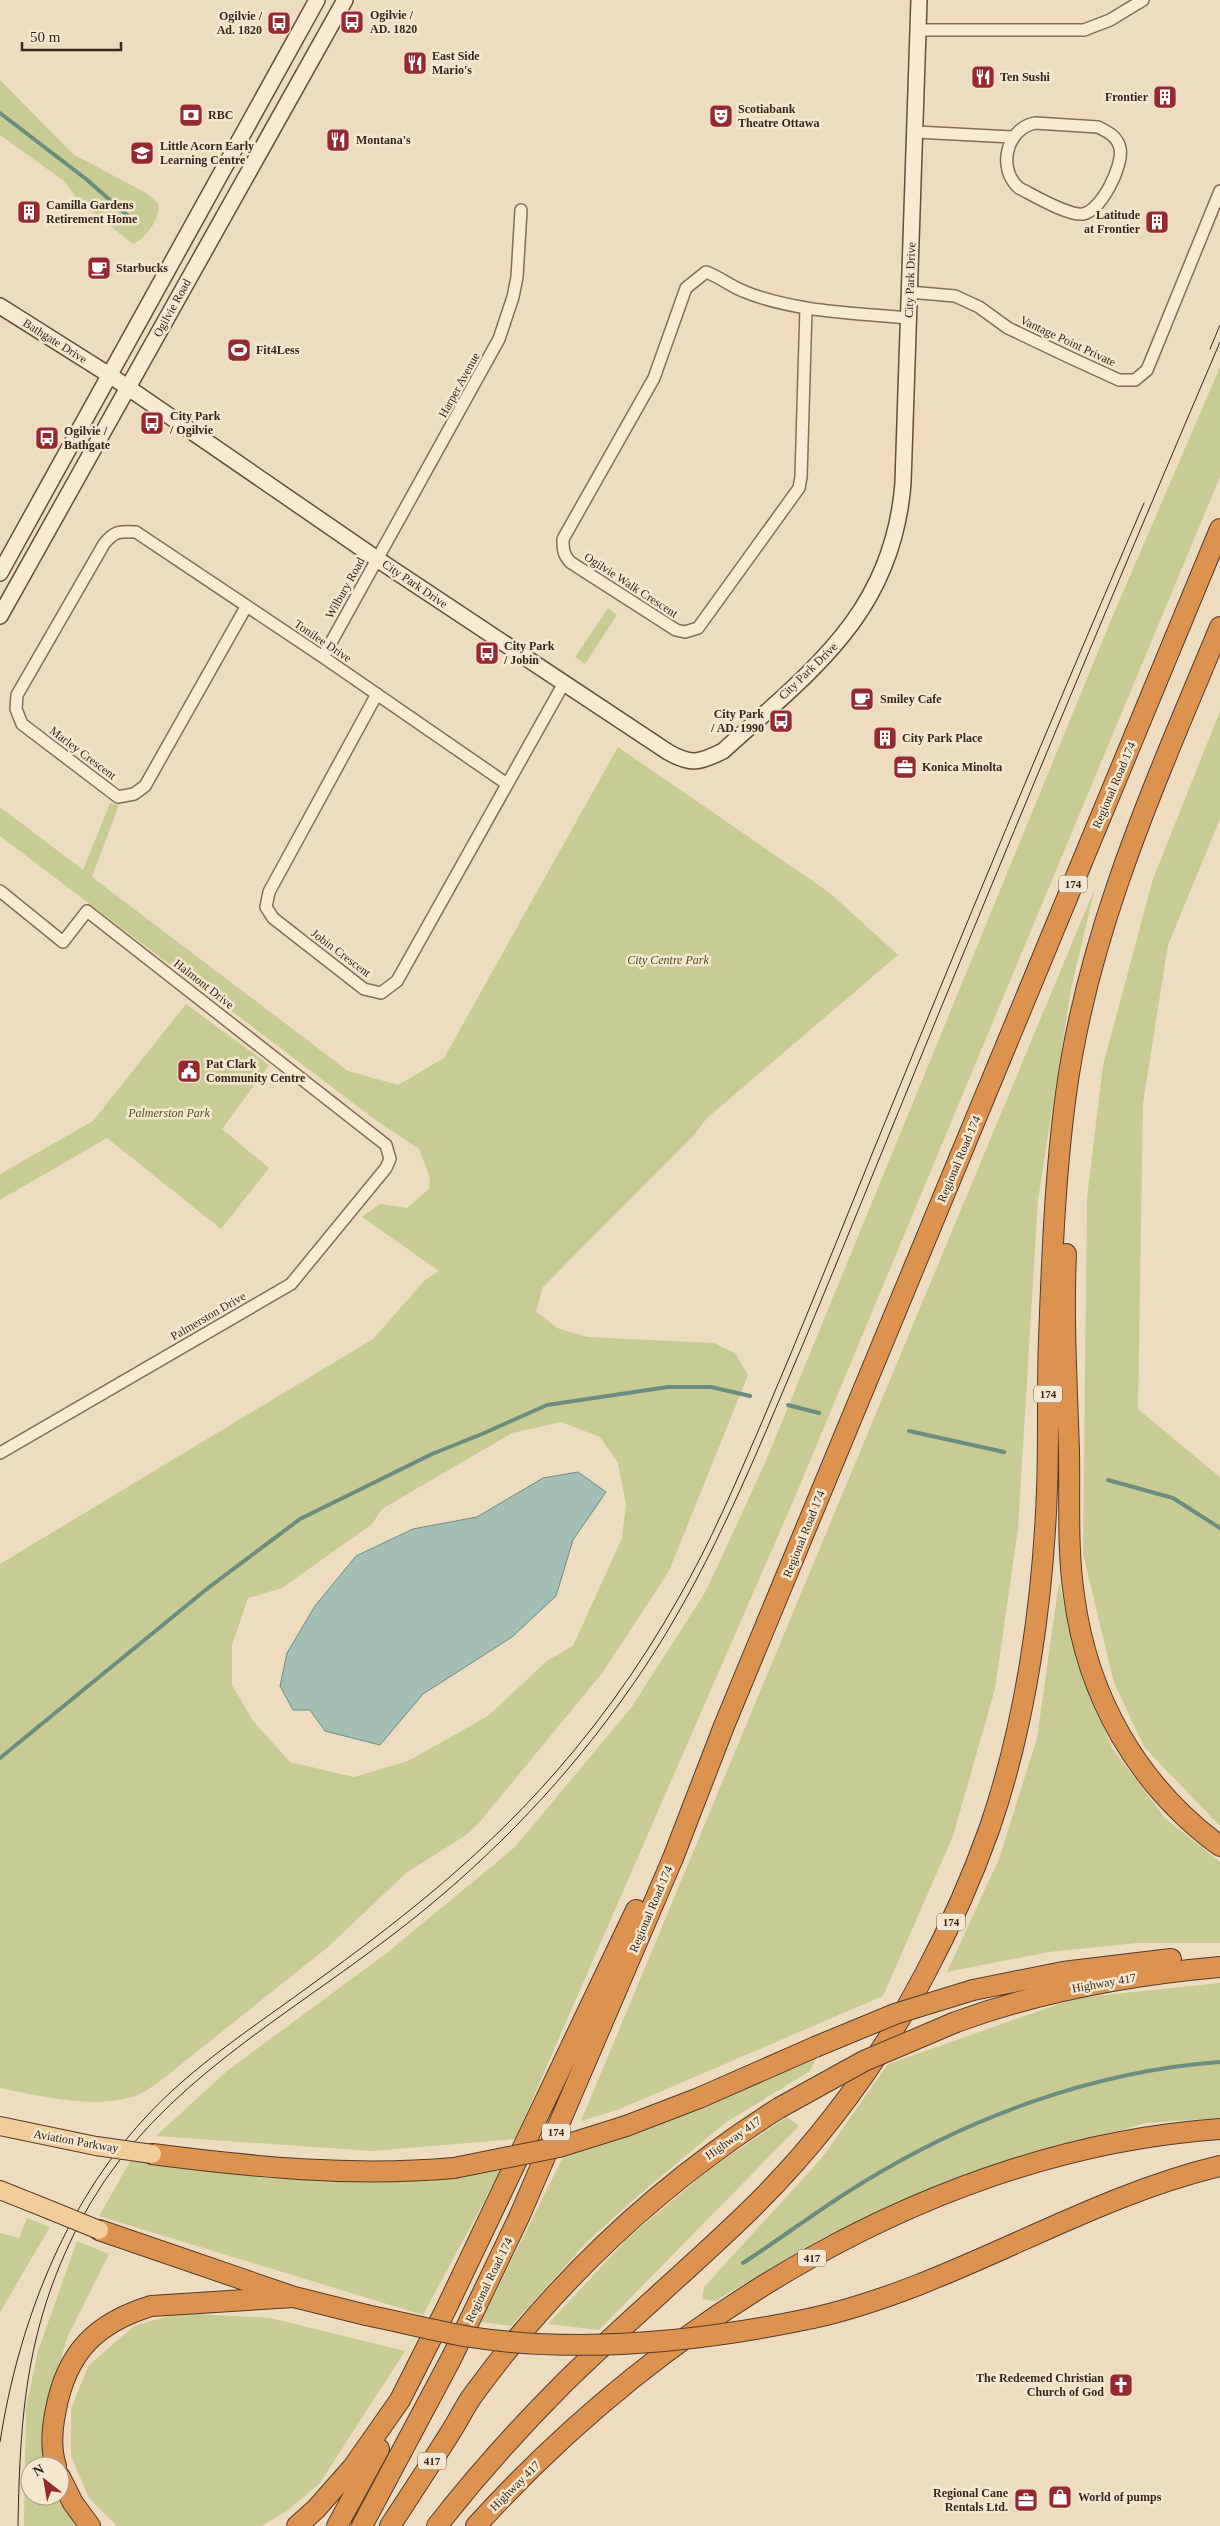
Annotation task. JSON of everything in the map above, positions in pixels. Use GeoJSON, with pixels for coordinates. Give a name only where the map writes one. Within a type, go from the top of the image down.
{"type":"FeatureCollection","features":[{"type":"Feature","properties":{"kind":"highway","name":"Regional Road 174"},"geometry":{"type":"LineString","coordinates":[[362,2526],[452,2356],[520,2216],[673,1858],[724,1726],[1220,529]]}},
{"type":"Feature","properties":{"kind":"highway","name":"174"},"geometry":{"type":"LineString","coordinates":[[437,2526],[486,2466],[533,2415],[647,2305],[747,2213],[811,2143],[864,2074],[891,2032],[924,1977],[962,1899],[990,1828],[1010,1758],[1023,1695],[1038,1598],[1047,1491],[1049,1342],[1058,1162],[1077,1030],[1095,953],[1135,833],[1220,627]]}},
{"type":"Feature","properties":{"kind":"highway"},"geometry":{"type":"LineString","coordinates":[[1077,1030],[1075,1107],[1070,1166],[1066,1261],[1071,1565],[1076,1614],[1093,1681],[1128,1750],[1176,1809],[1220,1846]]}},
{"type":"Feature","properties":{"kind":"highway"},"geometry":{"type":"LineString","coordinates":[[297,2526],[316,2509],[353,2467],[400,2400],[446,2310],[724,1726]]}},
{"type":"Feature","properties":{"kind":"highway"},"geometry":{"type":"LineString","coordinates":[[152,2154],[314,2171],[393,2172],[454,2168],[559,2147],[626,2126],[707,2094],[903,2011],[973,1990],[1063,1972],[1127,1963],[1220,1955]]}},
{"type":"Feature","properties":{"kind":"highway","name":"Highway 417"},"geometry":{"type":"LineString","coordinates":[[390,2526],[473,2395],[549,2301],[575,2273],[664,2190],[725,2143],[779,2108],[864,2061],[956,2022],[1003,2005],[1079,1987],[1162,1973],[1220,1967]]}},
{"type":"Feature","properties":{"kind":"highway","name":"Highway 417"},"geometry":{"type":"LineString","coordinates":[[476,2526],[568,2435],[662,2357],[750,2295],[841,2242],[932,2199],[1016,2168],[1111,2144],[1220,2129]]}},
{"type":"Feature","properties":{"kind":"highway"},"geometry":{"type":"LineString","coordinates":[[99,2230],[294,2297],[366,2315],[470,2337],[566,2344],[676,2339],[741,2332],[813,2318],[921,2285],[1127,2196],[1175,2178],[1220,2166]]}},
{"type":"Feature","properties":{"kind":"highway"},"geometry":{"type":"LineString","coordinates":[[55,2456],[52,2431],[64,2376],[83,2346],[98,2332],[129,2313],[151,2306],[294,2297]]}},
{"type":"Feature","properties":{"kind":"highway"},"geometry":{"type":"LineString","coordinates":[[337,2526],[396,2419],[400,2400]]}},
{"type":"Feature","properties":{"kind":"highway"},"geometry":{"type":"LineString","coordinates":[[70,2497],[90,2526]]}},
{"type":"Feature","properties":{"kind":"main road","name":"Aviation Parkway"},"geometry":{"type":"LineString","coordinates":[[0,2126],[96,2146],[152,2154]]}},
{"type":"Feature","properties":{"kind":"main road"},"geometry":{"type":"LineString","coordinates":[[0,2190],[99,2230]]}},
{"type":"Feature","properties":{"kind":"street","name":"Ogilvie Road"},"geometry":{"type":"LineString","coordinates":[[0,574],[317,0]]}},
{"type":"Feature","properties":{"kind":"street","name":"Ogilvie Road"},"geometry":{"type":"LineString","coordinates":[[0,616],[345,0]]}},
{"type":"Feature","properties":{"kind":"street","name":"City Park Drive"},"geometry":{"type":"LineString","coordinates":[[110,376],[377,559],[668,752],[693,762],[706,759],[723,751],[835,646],[879,581],[900,512],[920,0]]}},
{"type":"Feature","properties":{"kind":"street"},"geometry":{"type":"LineString","coordinates":[[920,30],[1084,30],[1110,20],[1143,0]]}},
{"type":"Feature","properties":{"kind":"street"},"geometry":{"type":"LineString","coordinates":[[916,132],[1016,133],[1035,123],[1098,127],[1108,131],[1117,142],[1120,153],[1118,166],[1099,206],[1082,214],[1063,209],[1019,188],[1012,181],[1007,162],[1016,133]]}},
{"type":"Feature","properties":{"kind":"street","name":"Vantage Point Private"},"geometry":{"type":"LineString","coordinates":[[909,292],[955,296],[979,307],[1008,328],[1070,358],[1119,380],[1135,380],[1147,370],[1220,191]]}},
{"type":"Feature","properties":{"kind":"street","name":"Harper Avenue"},"geometry":{"type":"LineString","coordinates":[[377,559],[499,339],[517,276],[521,210]]}},
{"type":"Feature","properties":{"kind":"street","name":"Ogilvie Walk Crescent"},"geometry":{"type":"LineString","coordinates":[[706,272],[718,276],[743,291],[806,308],[801,477],[798,488],[698,628],[685,632],[676,630],[570,562],[564,556],[564,539],[654,378],[686,288],[706,272]]}},
{"type":"Feature","properties":{"kind":"street","name":"Bathgate Drive"},"geometry":{"type":"LineString","coordinates":[[0,306],[110,376]]}},
{"type":"Feature","properties":{"kind":"street"},"geometry":{"type":"LineString","coordinates":[[806,308],[909,318]]}},
{"type":"Feature","properties":{"kind":"street","name":"Marley Crescent"},"geometry":{"type":"LineString","coordinates":[[120,530],[112,534],[97,556],[17,695],[16,709],[22,724],[118,797],[134,794],[146,786],[246,607]]}},
{"type":"Feature","properties":{"kind":"street","name":"Tonilee Drive"},"geometry":{"type":"LineString","coordinates":[[120,530],[136,532],[323,657],[507,784]]}},
{"type":"Feature","properties":{"kind":"street","name":"Wilbury Road"},"geometry":{"type":"LineString","coordinates":[[323,657],[377,559]]}},
{"type":"Feature","properties":{"kind":"street","name":"Jobin Crescent"},"geometry":{"type":"LineString","coordinates":[[377,694],[269,892],[266,907],[273,918],[364,988],[381,993],[397,981],[564,682]]}},
{"type":"Feature","properties":{"kind":"street","name":"Halmont Drive"},"geometry":{"type":"LineString","coordinates":[[0,891],[63,942],[87,911],[386,1145],[390,1159]]}},
{"type":"Feature","properties":{"kind":"street","name":"Palmerston Drive"},"geometry":{"type":"LineString","coordinates":[[0,1452],[291,1284],[386,1168],[390,1159]]}},
{"type":"Feature","properties":{"kind":"green space"},"geometry":{"type":"Polygon","coordinates":[[[0,80],[73,154],[146,193],[159,204],[157,216],[143,237],[133,244],[78,200],[64,181],[0,135],[0,80]]]}},
{"type":"Feature","properties":{"kind":"green space"},"geometry":{"type":"Polygon","coordinates":[[[1220,367],[1220,477],[795,1497],[515,2139],[372,2151],[156,2136],[227,2071],[388,1952],[515,1847],[631,1708],[706,1591],[765,1463],[1111,620],[1220,367]]]}},
{"type":"Feature","properties":{"kind":"green space"},"geometry":{"type":"Polygon","coordinates":[[[608,608],[617,615],[585,664],[575,657],[608,608]]]}},
{"type":"Feature","properties":{"kind":"green space"},"geometry":{"type":"Polygon","coordinates":[[[1220,711],[1220,819],[1168,945],[1143,1103],[1138,1409],[1220,1477],[1220,1826],[1144,1747],[1114,1683],[1083,1554],[1087,1198],[1103,1065],[1153,879],[1220,711]]]}},
{"type":"Feature","properties":{"kind":"green space","name":"City Centre Park"},"geometry":{"type":"Polygon","coordinates":[[[618,747],[830,893],[898,955],[707,1118],[695,1134],[543,1287],[536,1311],[557,1328],[587,1337],[714,1343],[735,1353],[748,1375],[669,1571],[603,1672],[478,1824],[466,1835],[406,1873],[328,1947],[159,2082],[135,2096],[100,2102],[49,2098],[0,2088],[0,1564],[373,1339],[425,1280],[439,1271],[362,1217],[380,1204],[407,1208],[429,1189],[430,1178],[419,1149],[377,1121],[0,836],[0,807],[83,870],[110,803],[119,805],[92,877],[348,1071],[398,1085],[444,1058],[618,747]],[[561,1422],[512,1433],[382,1509],[372,1524],[282,1588],[248,1598],[232,1645],[232,1685],[253,1721],[290,1762],[354,1777],[408,1761],[488,1716],[548,1660],[573,1646],[622,1538],[626,1504],[618,1463],[600,1437],[561,1422]]]}},
{"type":"Feature","properties":{"kind":"green space"},"geometry":{"type":"Polygon","coordinates":[[[1095,888],[1071,989],[1038,1200],[1018,1529],[995,1689],[953,1836],[883,1996],[620,2109],[581,2121],[1095,888]]]}},
{"type":"Feature","properties":{"kind":"green space","name":"Palmerston Park"},"geometry":{"type":"Polygon","coordinates":[[[186,1004],[269,1065],[222,1129],[269,1168],[221,1229],[107,1138],[0,1200],[0,1174],[93,1121],[186,1004]]]}},
{"type":"Feature","properties":{"kind":"green space"},"geometry":{"type":"Polygon","coordinates":[[[1059,1582],[1075,1654],[1112,1748],[1165,1818],[1220,1862],[1220,1943],[1137,1943],[1049,1952],[947,1972],[999,1859],[1037,1738],[1059,1582]]]}},
{"type":"Feature","properties":{"kind":"green space"},"geometry":{"type":"Polygon","coordinates":[[[1220,1983],[1220,2118],[1146,2123],[977,2170],[824,2237],[715,2301],[702,2299],[704,2287],[821,2159],[888,2064],[1076,1998],[1220,1983]]]}},
{"type":"Feature","properties":{"kind":"green space"},"geometry":{"type":"Polygon","coordinates":[[[820,2051],[810,2071],[725,2123],[639,2195],[588,2241],[511,2326],[481,2322],[564,2155],[820,2051]]]}},
{"type":"Feature","properties":{"kind":"green space"},"geometry":{"type":"Polygon","coordinates":[[[787,2117],[799,2126],[599,2330],[548,2324],[627,2239],[711,2168],[787,2117]]]}},
{"type":"Feature","properties":{"kind":"green space"},"geometry":{"type":"Polygon","coordinates":[[[131,2160],[289,2179],[433,2181],[501,2170],[423,2315],[99,2216],[131,2160]]]}},
{"type":"Feature","properties":{"kind":"green space"},"geometry":{"type":"Polygon","coordinates":[[[27,2218],[50,2227],[0,2312],[0,2233],[19,2238],[27,2218]]]}},
{"type":"Feature","properties":{"kind":"green space"},"geometry":{"type":"Polygon","coordinates":[[[77,2241],[109,2254],[67,2338],[46,2411],[48,2456],[25,2456],[26,2408],[38,2351],[77,2241]]]}},
{"type":"Feature","properties":{"kind":"green space"},"geometry":{"type":"Polygon","coordinates":[[[179,2313],[270,2318],[405,2351],[320,2483],[287,2511],[261,2526],[117,2526],[89,2498],[71,2456],[71,2409],[88,2366],[134,2326],[179,2313]]]}},
{"type":"Feature","properties":{"kind":"green space"},"geometry":{"type":"Polygon","coordinates":[[[24,2506],[64,2506],[76,2526],[24,2526],[24,2506]]]}},
{"type":"Feature","properties":{"kind":"shaded area"},"geometry":{"type":"Polygon","coordinates":[[[578,1472],[606,1492],[573,1540],[556,1596],[512,1637],[423,1694],[380,1745],[325,1731],[310,1710],[293,1710],[280,1686],[287,1653],[315,1606],[356,1556],[413,1529],[477,1517],[543,1478],[578,1472]]]}},
{"type":"Feature","properties":{"kind":"waterway"},"geometry":{"type":"LineString","coordinates":[[0,113],[86,179],[135,222]]}},
{"type":"Feature","properties":{"kind":"waterway"},"geometry":{"type":"LineString","coordinates":[[0,1758],[208,1588],[300,1519],[432,1454],[547,1405],[668,1387],[711,1387],[750,1396]]}},
{"type":"Feature","properties":{"kind":"waterway"},"geometry":{"type":"LineString","coordinates":[[788,1405],[819,1413]]}},
{"type":"Feature","properties":{"kind":"waterway"},"geometry":{"type":"LineString","coordinates":[[909,1431],[1004,1452]]}},
{"type":"Feature","properties":{"kind":"waterway"},"geometry":{"type":"LineString","coordinates":[[1108,1480],[1173,1498],[1220,1528]]}},
{"type":"Feature","properties":{"kind":"waterway"},"geometry":{"type":"LineString","coordinates":[[743,2263],[862,2183],[903,2159],[989,2118],[1034,2101],[1126,2075],[1220,2062]]}},
{"type":"Feature","properties":{"kind":"tram line"},"geometry":{"type":"LineString","coordinates":[[1210,349],[1220,325]]}},
{"type":"Feature","properties":{"kind":"tram line"},"geometry":{"type":"LineString","coordinates":[[18,2526],[21,2440],[25,2399],[40,2322],[69,2244],[90,2204],[119,2161],[152,2123],[189,2087],[270,2024],[395,1933],[457,1882],[515,1827],[543,1798],[619,1704],[643,1670],[706,1562],[758,1449],[835,1268],[1014,831],[1220,342]]}},
{"type":"Feature","properties":{"kind":"tram line"},"geometry":{"type":"LineString","coordinates":[[0,2442],[8,2398],[19,2355],[32,2312],[48,2270],[90,2190],[115,2153],[163,2099],[204,2063],[402,1917],[510,1821],[555,1773],[594,1726],[630,1677],[663,1625],[712,1534],[762,1422],[973,909],[1144,503]]}},
{"type":"Feature","properties":{"kind":"place","name":"Ogilvie / AD. 1820"},"geometry":{"type":"Point","coordinates":[352,22]}},
{"type":"Feature","properties":{"kind":"place","name":"Ogilvie / Ad. 1820"},"geometry":{"type":"Point","coordinates":[279,23]}},
{"type":"Feature","properties":{"kind":"place","name":"East Side Mario's"},"geometry":{"type":"Point","coordinates":[415,63]}},
{"type":"Feature","properties":{"kind":"place","name":"Ten Sushi"},"geometry":{"type":"Point","coordinates":[983,77]}},
{"type":"Feature","properties":{"kind":"place","name":"Frontier"},"geometry":{"type":"Point","coordinates":[1165,97]}},
{"type":"Feature","properties":{"kind":"place","name":"RBC"},"geometry":{"type":"Point","coordinates":[191,115]}},
{"type":"Feature","properties":{"kind":"place","name":"Scotiabank Theatre Ottawa"},"geometry":{"type":"Point","coordinates":[721,116]}},
{"type":"Feature","properties":{"kind":"place","name":"Montana's"},"geometry":{"type":"Point","coordinates":[338,140]}},
{"type":"Feature","properties":{"kind":"place","name":"Little Acorn Early Learning Centre"},"geometry":{"type":"Point","coordinates":[142,153]}},
{"type":"Feature","properties":{"kind":"place","name":"Camilla Gardens Retirement Home"},"geometry":{"type":"Point","coordinates":[29,212]}},
{"type":"Feature","properties":{"kind":"place","name":"Latitude at Frontier"},"geometry":{"type":"Point","coordinates":[1157,222]}},
{"type":"Feature","properties":{"kind":"place","name":"Starbucks"},"geometry":{"type":"Point","coordinates":[99,268]}},
{"type":"Feature","properties":{"kind":"place","name":"Fit4Less"},"geometry":{"type":"Point","coordinates":[239,350]}},
{"type":"Feature","properties":{"kind":"place","name":"City Park / Ogilvie"},"geometry":{"type":"Point","coordinates":[152,423]}},
{"type":"Feature","properties":{"kind":"place","name":"Ogilvie / Bathgate"},"geometry":{"type":"Point","coordinates":[47,438]}},
{"type":"Feature","properties":{"kind":"place","name":"City Park / Jobin"},"geometry":{"type":"Point","coordinates":[487,653]}},
{"type":"Feature","properties":{"kind":"place","name":"Smiley Cafe"},"geometry":{"type":"Point","coordinates":[862,699]}},
{"type":"Feature","properties":{"kind":"place","name":"City Park / AD. 1990"},"geometry":{"type":"Point","coordinates":[781,721]}},
{"type":"Feature","properties":{"kind":"place","name":"City Park Place"},"geometry":{"type":"Point","coordinates":[885,738]}},
{"type":"Feature","properties":{"kind":"place","name":"Konica Minolta"},"geometry":{"type":"Point","coordinates":[905,767]}},
{"type":"Feature","properties":{"kind":"place","name":"Pat Clark Community Centre"},"geometry":{"type":"Point","coordinates":[189,1071]}},
{"type":"Feature","properties":{"kind":"place","name":"The Redeemed Christian Church of God"},"geometry":{"type":"Point","coordinates":[1121,2385]}},
{"type":"Feature","properties":{"kind":"place","name":"World of pumps"},"geometry":{"type":"Point","coordinates":[1060,2497]}},
{"type":"Feature","properties":{"kind":"place","name":"Regional Cane Rentals Ltd."},"geometry":{"type":"Point","coordinates":[1026,2500]}}]}
